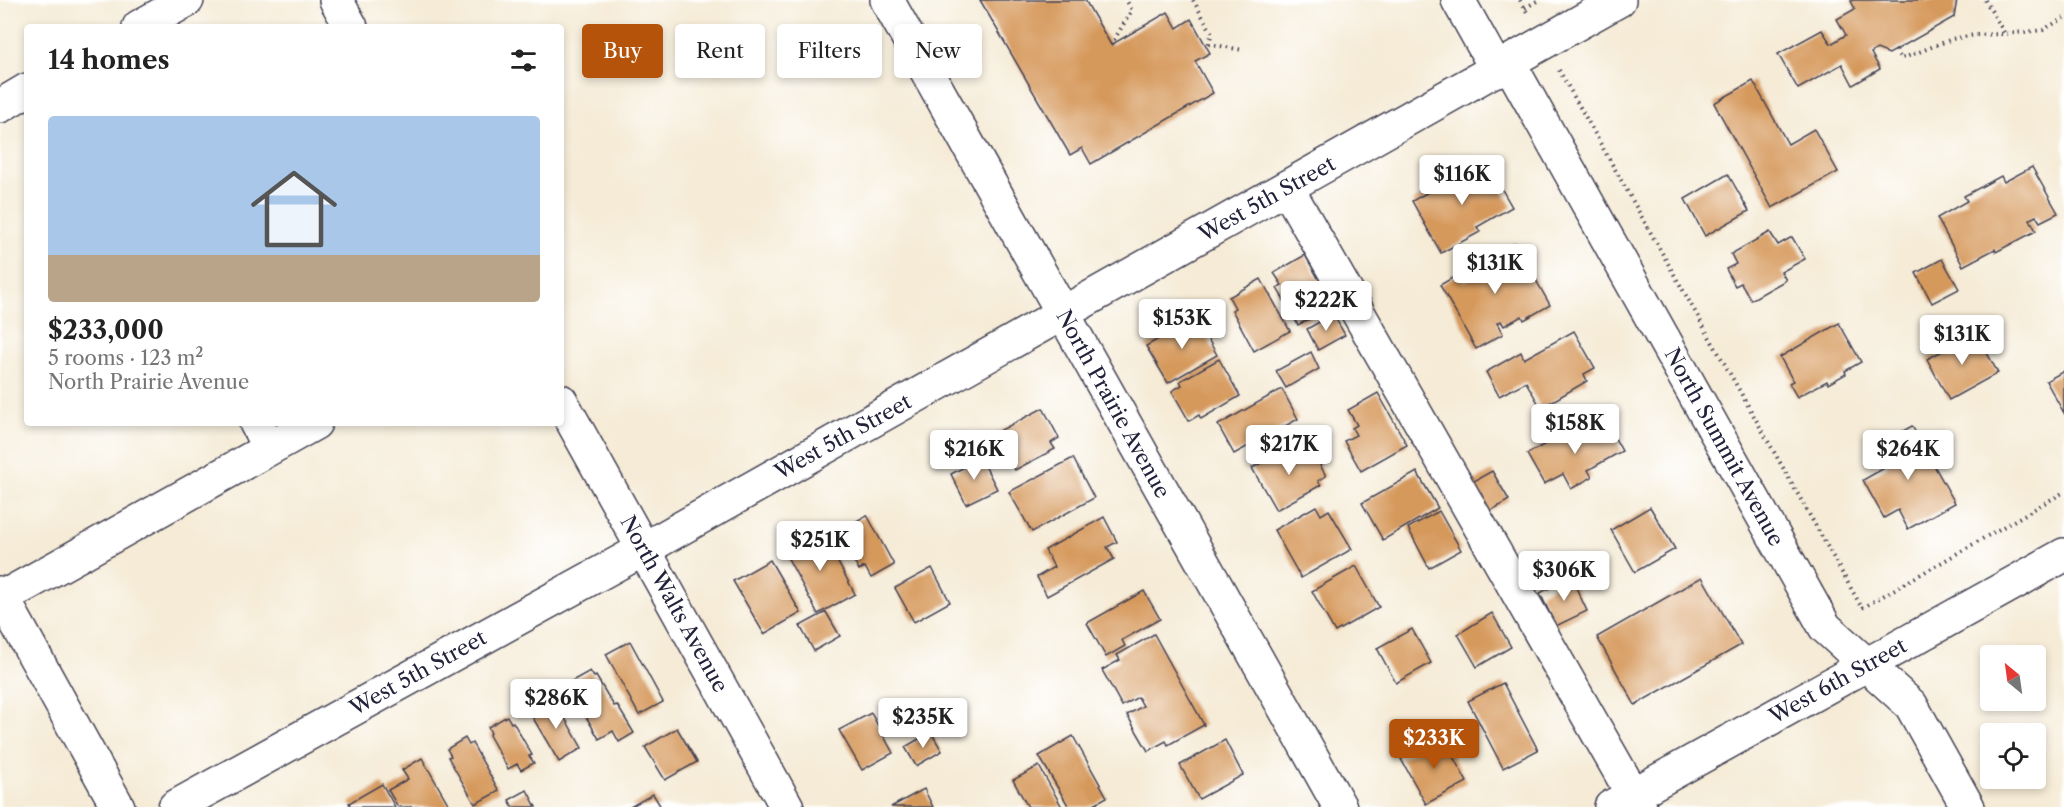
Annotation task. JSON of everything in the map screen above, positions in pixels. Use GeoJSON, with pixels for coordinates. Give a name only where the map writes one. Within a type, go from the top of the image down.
{"type":"FeatureCollection","features":[{"type":"Feature","properties":{"kind":"street"},"geometry":{"type":"LineString","coordinates":[[144,24],[187,0]]}},
{"type":"Feature","properties":{"kind":"street"},"geometry":{"type":"LineString","coordinates":[[336,0],[349,24]]}},
{"type":"Feature","properties":{"kind":"street","name":"North Prairie Avenue"},"geometry":{"type":"LineString","coordinates":[[887,0],[1340,807]]}},
{"type":"Feature","properties":{"kind":"street","name":"North Summit Avenue"},"geometry":{"type":"LineString","coordinates":[[1458,0],[1503,67],[1825,627],[1911,705],[1968,807]]}},
{"type":"Feature","properties":{"kind":"street","name":"West 5th Street"},"geometry":{"type":"LineString","coordinates":[[175,807],[644,549],[1619,0]]}},
{"type":"Feature","properties":{"kind":"street"},"geometry":{"type":"LineString","coordinates":[[0,106],[24,92]]}},
{"type":"Feature","properties":{"kind":"street"},"geometry":{"type":"LineString","coordinates":[[1287,188],[1628,803]]}},
{"type":"Feature","properties":{"kind":"street","name":"North Walts Avenue"},"geometry":{"type":"LineString","coordinates":[[564,406],[787,807]]}},
{"type":"Feature","properties":{"kind":"street"},"geometry":{"type":"LineString","coordinates":[[118,807],[1,596],[263,435],[302,426]]}},
{"type":"Feature","properties":{"kind":"street","name":"West 6th Street"},"geometry":{"type":"LineString","coordinates":[[1628,803],[1866,665],[2064,555]]}},
{"type":"Feature","properties":{"kind":"path"},"geometry":{"type":"LineString","coordinates":[[1111,45],[1132,10],[1126,0]]}},
{"type":"Feature","properties":{"kind":"path"},"geometry":{"type":"LineString","coordinates":[[1193,0],[1212,33],[1208,46],[1243,50]]}},
{"type":"Feature","properties":{"kind":"path"},"geometry":{"type":"LineString","coordinates":[[1520,0],[1862,609],[2064,492]]}},
{"type":"Feature","properties":{"kind":"path"},"geometry":{"type":"LineString","coordinates":[[1525,8],[1539,0]]}},
{"type":"Feature","properties":{"kind":"path"},"geometry":{"type":"LineString","coordinates":[[1985,0],[2004,34]]}},
{"type":"Feature","properties":{"kind":"path"},"geometry":{"type":"LineString","coordinates":[[1896,50],[1901,59],[1952,39],[2043,30],[2064,18]]}},
{"type":"Feature","properties":{"kind":"building"},"geometry":{"type":"Polygon","coordinates":[[[980,0],[1085,0],[1111,45],[1168,12],[1177,28],[1191,19],[1210,53],[1195,61],[1213,93],[1091,164],[1082,148],[1070,155],[980,0]]]}},
{"type":"Feature","properties":{"kind":"building"},"geometry":{"type":"Polygon","coordinates":[[[1957,0],[1954,17],[1889,54],[1877,49],[1871,53],[1880,69],[1853,85],[1842,64],[1798,89],[1778,54],[1822,30],[1831,44],[1846,35],[1837,19],[1855,9],[1851,1],[1957,0]]]}},
{"type":"Feature","properties":{"kind":"building"},"geometry":{"type":"Polygon","coordinates":[[[1753,81],[1788,144],[1814,129],[1838,172],[1772,208],[1714,103],[1753,81]]]}},
{"type":"Feature","properties":{"kind":"building"},"geometry":{"type":"Polygon","coordinates":[[[1485,160],[1512,207],[1477,227],[1480,232],[1441,253],[1412,201],[1453,178],[1455,182],[1469,174],[1467,170],[1485,160]]]}},
{"type":"Feature","properties":{"kind":"building"},"geometry":{"type":"Polygon","coordinates":[[[2032,167],[2058,213],[2040,222],[2036,216],[2030,219],[2036,231],[1963,266],[1937,218],[1967,201],[1964,196],[2001,176],[2004,182],[2032,167]]]}},
{"type":"Feature","properties":{"kind":"building"},"geometry":{"type":"Polygon","coordinates":[[[1728,174],[1749,211],[1705,236],[1685,199],[1728,174]]]}},
{"type":"Feature","properties":{"kind":"building"},"geometry":{"type":"Polygon","coordinates":[[[1770,232],[1778,245],[1792,237],[1805,259],[1781,272],[1786,280],[1751,300],[1741,283],[1735,286],[1726,269],[1736,264],[1731,254],[1770,232]]]}},
{"type":"Feature","properties":{"kind":"building"},"geometry":{"type":"Polygon","coordinates":[[[1515,243],[1550,305],[1524,320],[1522,316],[1504,326],[1501,321],[1497,323],[1503,334],[1476,349],[1440,285],[1459,274],[1464,282],[1476,275],[1478,263],[1515,243]]]}},
{"type":"Feature","properties":{"kind":"building"},"geometry":{"type":"Polygon","coordinates":[[[1305,255],[1334,306],[1298,325],[1277,288],[1282,285],[1274,273],[1305,255]]]}},
{"type":"Feature","properties":{"kind":"building"},"geometry":{"type":"Polygon","coordinates":[[[1942,259],[1959,289],[1932,303],[1916,273],[1942,259]]]}},
{"type":"Feature","properties":{"kind":"building"},"geometry":{"type":"Polygon","coordinates":[[[1261,279],[1290,331],[1254,351],[1232,310],[1235,308],[1229,297],[1261,279]]]}},
{"type":"Feature","properties":{"kind":"building"},"geometry":{"type":"Polygon","coordinates":[[[1333,314],[1345,335],[1318,350],[1307,329],[1333,314]]]}},
{"type":"Feature","properties":{"kind":"building"},"geometry":{"type":"Polygon","coordinates":[[[1196,318],[1217,355],[1168,383],[1146,346],[1196,318]]]}},
{"type":"Feature","properties":{"kind":"building"},"geometry":{"type":"Polygon","coordinates":[[[1839,323],[1861,362],[1828,384],[1827,381],[1797,397],[1789,383],[1793,381],[1780,357],[1839,323]]]}},
{"type":"Feature","properties":{"kind":"building"},"geometry":{"type":"Polygon","coordinates":[[[1574,331],[1595,368],[1584,374],[1587,381],[1541,408],[1526,382],[1499,396],[1486,372],[1521,352],[1524,359],[1574,331]]]}},
{"type":"Feature","properties":{"kind":"building"},"geometry":{"type":"Polygon","coordinates":[[[1976,333],[1998,373],[1949,400],[1927,359],[1976,333]]]}},
{"type":"Feature","properties":{"kind":"building"},"geometry":{"type":"Polygon","coordinates":[[[1311,352],[1319,369],[1286,388],[1276,371],[1311,352]]]}},
{"type":"Feature","properties":{"kind":"building"},"geometry":{"type":"Polygon","coordinates":[[[1219,359],[1240,396],[1201,419],[1199,415],[1189,421],[1172,391],[1182,385],[1180,381],[1219,359]]]}},
{"type":"Feature","properties":{"kind":"building"},"geometry":{"type":"Polygon","coordinates":[[[2064,371],[2064,413],[2046,381],[2064,371]]]}},
{"type":"Feature","properties":{"kind":"building"},"geometry":{"type":"Polygon","coordinates":[[[1282,389],[1298,419],[1234,454],[1218,425],[1282,389]]]}},
{"type":"Feature","properties":{"kind":"building"},"geometry":{"type":"Polygon","coordinates":[[[1378,393],[1407,445],[1361,471],[1344,441],[1356,435],[1352,428],[1357,425],[1348,410],[1378,393]]]}},
{"type":"Feature","properties":{"kind":"building"},"geometry":{"type":"Polygon","coordinates":[[[1043,408],[1059,438],[1051,443],[1055,449],[1015,470],[1008,456],[996,463],[984,439],[1043,408]]]}},
{"type":"Feature","properties":{"kind":"building"},"geometry":{"type":"Polygon","coordinates":[[[1604,419],[1622,451],[1588,470],[1592,477],[1571,489],[1563,474],[1544,484],[1527,454],[1567,432],[1571,438],[1604,419]]]}},
{"type":"Feature","properties":{"kind":"building"},"geometry":{"type":"Polygon","coordinates":[[[1912,426],[1955,503],[1908,529],[1898,510],[1884,518],[1863,480],[1888,466],[1876,446],[1912,426]]]}},
{"type":"Feature","properties":{"kind":"building"},"geometry":{"type":"Polygon","coordinates":[[[1299,442],[1308,460],[1315,456],[1326,476],[1318,481],[1321,485],[1276,510],[1252,468],[1299,442]]]}},
{"type":"Feature","properties":{"kind":"building"},"geometry":{"type":"Polygon","coordinates":[[[981,458],[997,489],[966,504],[951,474],[981,458]]]}},
{"type":"Feature","properties":{"kind":"building"},"geometry":{"type":"Polygon","coordinates":[[[1073,458],[1094,498],[1032,532],[1009,492],[1073,458]]]}},
{"type":"Feature","properties":{"kind":"building"},"geometry":{"type":"Polygon","coordinates":[[[1492,471],[1509,500],[1482,516],[1465,486],[1492,471]]]}},
{"type":"Feature","properties":{"kind":"building"},"geometry":{"type":"Polygon","coordinates":[[[1417,472],[1438,508],[1383,540],[1362,503],[1417,472]]]}},
{"type":"Feature","properties":{"kind":"building"},"geometry":{"type":"Polygon","coordinates":[[[1316,506],[1321,515],[1329,510],[1352,549],[1301,578],[1274,530],[1316,506]]]}},
{"type":"Feature","properties":{"kind":"building"},"geometry":{"type":"Polygon","coordinates":[[[1650,507],[1675,549],[1635,572],[1611,530],[1650,507]]]}},
{"type":"Feature","properties":{"kind":"building"},"geometry":{"type":"Polygon","coordinates":[[[1439,511],[1461,550],[1429,568],[1408,528],[1439,511]]]}},
{"type":"Feature","properties":{"kind":"building"},"geometry":{"type":"Polygon","coordinates":[[[867,515],[894,565],[871,578],[865,567],[859,570],[837,532],[867,515]]]}},
{"type":"Feature","properties":{"kind":"building"},"geometry":{"type":"Polygon","coordinates":[[[1104,517],[1117,542],[1107,547],[1114,559],[1047,596],[1037,577],[1054,567],[1045,550],[1104,517]]]}},
{"type":"Feature","properties":{"kind":"building"},"geometry":{"type":"Polygon","coordinates":[[[821,531],[855,594],[818,614],[784,551],[821,531]]]}},
{"type":"Feature","properties":{"kind":"building"},"geometry":{"type":"Polygon","coordinates":[[[770,560],[801,613],[764,634],[733,581],[770,560]]]}},
{"type":"Feature","properties":{"kind":"building"},"geometry":{"type":"Polygon","coordinates":[[[1356,566],[1379,607],[1335,632],[1312,591],[1356,566]]]}},
{"type":"Feature","properties":{"kind":"building"},"geometry":{"type":"Polygon","coordinates":[[[932,568],[950,602],[914,622],[895,588],[932,568]]]}},
{"type":"Feature","properties":{"kind":"building"},"geometry":{"type":"Polygon","coordinates":[[[1571,577],[1587,611],[1556,626],[1540,593],[1571,577]]]}},
{"type":"Feature","properties":{"kind":"building"},"geometry":{"type":"Polygon","coordinates":[[[1702,577],[1741,645],[1635,705],[1597,637],[1702,577]]]}},
{"type":"Feature","properties":{"kind":"building"},"geometry":{"type":"Polygon","coordinates":[[[1144,591],[1160,619],[1122,640],[1125,646],[1106,657],[1087,623],[1144,591]]]}},
{"type":"Feature","properties":{"kind":"building"},"geometry":{"type":"Polygon","coordinates":[[[826,612],[840,636],[814,651],[800,626],[826,612]]]}},
{"type":"Feature","properties":{"kind":"building"},"geometry":{"type":"Polygon","coordinates":[[[1492,613],[1511,647],[1477,667],[1458,634],[1492,613]]]}},
{"type":"Feature","properties":{"kind":"building"},"geometry":{"type":"Polygon","coordinates":[[[1412,629],[1431,663],[1396,683],[1377,648],[1412,629]]]}},
{"type":"Feature","properties":{"kind":"building"},"geometry":{"type":"Polygon","coordinates":[[[1154,634],[1204,725],[1168,745],[1166,741],[1148,751],[1127,715],[1143,706],[1138,697],[1122,706],[1102,670],[1120,660],[1117,655],[1154,634]]]}},
{"type":"Feature","properties":{"kind":"building"},"geometry":{"type":"Polygon","coordinates":[[[630,641],[663,702],[639,715],[606,654],[630,641]]]}},
{"type":"Feature","properties":{"kind":"building"},"geometry":{"type":"Polygon","coordinates":[[[590,671],[594,677],[596,676],[614,706],[617,705],[634,733],[619,742],[613,731],[599,739],[570,689],[573,688],[570,682],[590,671]]]}},
{"type":"Feature","properties":{"kind":"building"},"geometry":{"type":"Polygon","coordinates":[[[1503,683],[1538,750],[1503,768],[1468,701],[1503,683]]]}},
{"type":"Feature","properties":{"kind":"building"},"geometry":{"type":"Polygon","coordinates":[[[554,699],[582,748],[559,762],[530,713],[554,699]]]}},
{"type":"Feature","properties":{"kind":"building"},"geometry":{"type":"Polygon","coordinates":[[[871,713],[893,753],[862,770],[839,730],[871,713]]]}},
{"type":"Feature","properties":{"kind":"building"},"geometry":{"type":"Polygon","coordinates":[[[507,716],[511,723],[513,722],[532,755],[529,756],[534,763],[521,770],[517,764],[508,769],[489,735],[491,733],[488,727],[507,716]]]}},
{"type":"Feature","properties":{"kind":"building"},"geometry":{"type":"Polygon","coordinates":[[[677,728],[697,762],[665,780],[645,747],[677,728]]]}},
{"type":"Feature","properties":{"kind":"building"},"geometry":{"type":"Polygon","coordinates":[[[931,732],[942,751],[916,766],[905,747],[931,732]]]}},
{"type":"Feature","properties":{"kind":"building"},"geometry":{"type":"Polygon","coordinates":[[[1073,736],[1107,797],[1089,807],[1069,807],[1039,756],[1073,736]]]}},
{"type":"Feature","properties":{"kind":"building"},"geometry":{"type":"Polygon","coordinates":[[[1442,737],[1467,782],[1426,804],[1401,759],[1442,737]]]}},
{"type":"Feature","properties":{"kind":"building"},"geometry":{"type":"Polygon","coordinates":[[[465,738],[469,745],[472,743],[499,791],[475,804],[448,757],[451,756],[447,749],[465,738]]]}},
{"type":"Feature","properties":{"kind":"building"},"geometry":{"type":"Polygon","coordinates":[[[1225,740],[1243,775],[1199,799],[1180,765],[1225,740]]]}},
{"type":"Feature","properties":{"kind":"building"},"geometry":{"type":"Polygon","coordinates":[[[422,758],[450,807],[398,807],[388,790],[408,779],[402,770],[422,758]]]}},
{"type":"Feature","properties":{"kind":"building"},"geometry":{"type":"Polygon","coordinates":[[[1039,766],[1062,807],[1028,807],[1013,780],[1039,766]]]}},
{"type":"Feature","properties":{"kind":"building"},"geometry":{"type":"Polygon","coordinates":[[[382,784],[395,807],[351,807],[349,803],[382,784]]]}},
{"type":"Feature","properties":{"kind":"building"},"geometry":{"type":"Polygon","coordinates":[[[924,789],[933,807],[891,807],[924,789]]]}},
{"type":"Feature","properties":{"kind":"building"},"geometry":{"type":"Polygon","coordinates":[[[527,790],[536,807],[513,807],[509,800],[527,790]]]}},
{"type":"Feature","properties":{"kind":"building"},"geometry":{"type":"Polygon","coordinates":[[[653,794],[661,807],[630,807],[653,794]]]}}]}
